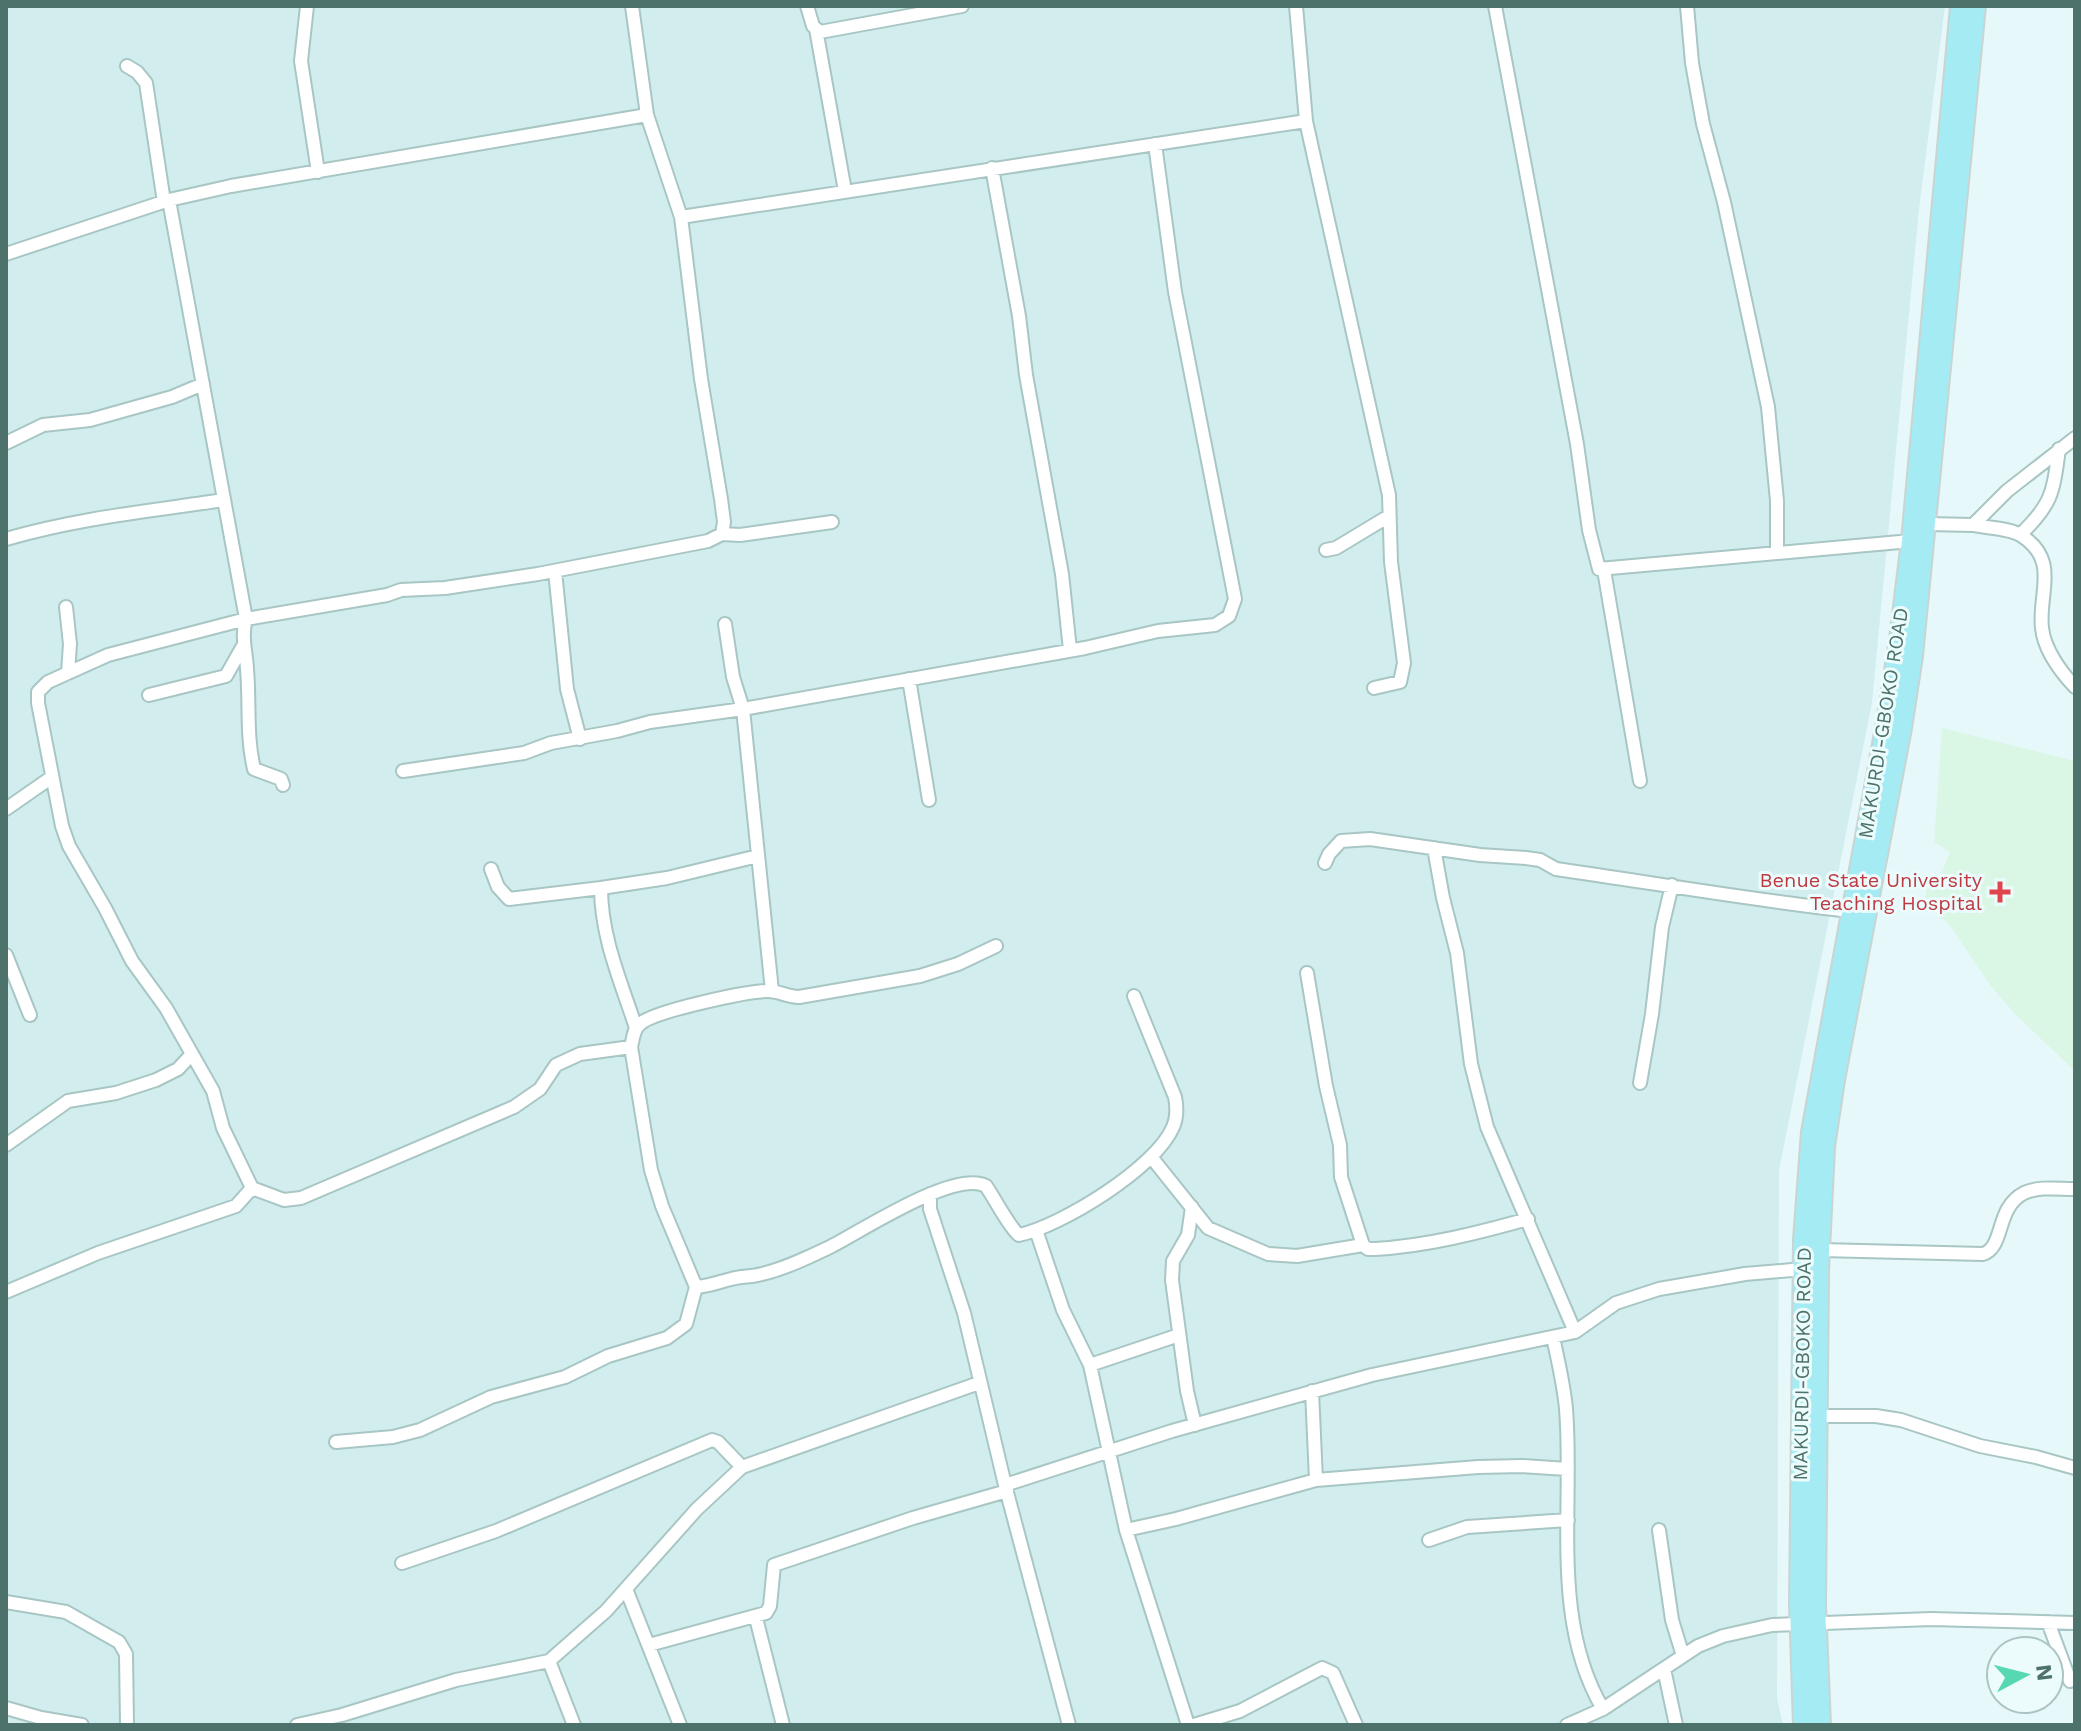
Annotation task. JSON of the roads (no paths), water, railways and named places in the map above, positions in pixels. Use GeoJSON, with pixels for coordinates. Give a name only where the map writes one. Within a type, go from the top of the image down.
{"type":"FeatureCollection","features":[{"type":"Feature","properties":{"kind":"main road","name":"MAKURDI-GBOKO ROAD"},"geometry":{"type":"LineString","coordinates":[[1803,1725],[1808,1625],[1803,1269],[1811,1132],[1886,722],[1911,541],[1960,6]]}},
{"type":"Feature","properties":{"kind":"main road"},"geometry":{"type":"LineString","coordinates":[[1821,1725],[1808,1625],[1819,1416],[1825,1147],[1913,656],[1976,6]]}},
{"type":"Feature","properties":{"kind":"street"},"geometry":{"type":"LineString","coordinates":[[307,6],[301,61],[318,172]]}},
{"type":"Feature","properties":{"kind":"street"},"geometry":{"type":"LineString","coordinates":[[632,6],[647,115],[681,217],[701,379],[724,522],[722,534]]}},
{"type":"Feature","properties":{"kind":"street"},"geometry":{"type":"LineString","coordinates":[[807,6],[813,26],[820,32],[962,6]]}},
{"type":"Feature","properties":{"kind":"street"},"geometry":{"type":"LineString","coordinates":[[1296,6],[1306,121],[1389,495],[1391,562],[1404,663],[1400,682],[1374,688]]}},
{"type":"Feature","properties":{"kind":"street"},"geometry":{"type":"LineString","coordinates":[[1495,6],[1577,444],[1589,530],[1599,569],[1911,541]]}},
{"type":"Feature","properties":{"kind":"street"},"geometry":{"type":"LineString","coordinates":[[1687,6],[1700,110],[1724,202],[1768,407],[1777,501],[1777,553]]}},
{"type":"Feature","properties":{"kind":"street"},"geometry":{"type":"LineString","coordinates":[[816,29],[845,191]]}},
{"type":"Feature","properties":{"kind":"street"},"geometry":{"type":"LineString","coordinates":[[127,66],[146,83],[246,619],[243,646],[247,668],[248,746],[254,769],[281,779],[283,785]]}},
{"type":"Feature","properties":{"kind":"street"},"geometry":{"type":"LineString","coordinates":[[6,254],[166,201],[231,186],[647,115]]}},
{"type":"Feature","properties":{"kind":"street"},"geometry":{"type":"LineString","coordinates":[[681,217],[1306,121]]}},
{"type":"Feature","properties":{"kind":"street"},"geometry":{"type":"LineString","coordinates":[[403,771],[524,753],[551,743],[650,722],[743,709],[1070,650],[1158,631],[1215,625],[1229,616],[1235,599],[1196,413],[1175,292],[1155,144]]}},
{"type":"Feature","properties":{"kind":"street"},"geometry":{"type":"LineString","coordinates":[[992,168],[1064,586],[1070,650]]}},
{"type":"Feature","properties":{"kind":"street"},"geometry":{"type":"LineString","coordinates":[[6,443],[43,425],[90,420],[172,397],[203,384]]}},
{"type":"Feature","properties":{"kind":"street"},"geometry":{"type":"LineString","coordinates":[[1973,525],[2007,491],[2075,438]]}},
{"type":"Feature","properties":{"kind":"street"},"geometry":{"type":"LineString","coordinates":[[2021,534],[2042,514],[2050,501],[2059,449]]}},
{"type":"Feature","properties":{"kind":"street"},"geometry":{"type":"LineString","coordinates":[[6,539],[93,517],[224,500]]}},
{"type":"Feature","properties":{"kind":"street"},"geometry":{"type":"LineString","coordinates":[[1326,550],[1336,548],[1389,516]]}},
{"type":"Feature","properties":{"kind":"street"},"geometry":{"type":"LineString","coordinates":[[631,1047],[580,1054],[556,1065],[540,1089],[514,1107],[301,1198],[284,1200],[252,1188],[223,1128],[213,1091],[166,1008],[132,961],[69,846],[52,777],[38,692],[48,682],[108,655],[246,619],[401,590],[445,588],[555,571],[708,541],[722,534],[740,535],[832,522]]}},
{"type":"Feature","properties":{"kind":"street"},"geometry":{"type":"LineString","coordinates":[[1927,524],[1973,525],[2021,534],[2040,555],[2045,567],[2043,636],[2058,667],[2075,687]]}},
{"type":"Feature","properties":{"kind":"street"},"geometry":{"type":"LineString","coordinates":[[1604,570],[1640,781]]}},
{"type":"Feature","properties":{"kind":"street"},"geometry":{"type":"LineString","coordinates":[[555,571],[567,689],[580,739]]}},
{"type":"Feature","properties":{"kind":"street"},"geometry":{"type":"LineString","coordinates":[[66,607],[70,644],[68,673]]}},
{"type":"Feature","properties":{"kind":"street"},"geometry":{"type":"LineString","coordinates":[[725,624],[733,677],[743,709],[772,991]]}},
{"type":"Feature","properties":{"kind":"street"},"geometry":{"type":"LineString","coordinates":[[149,695],[226,676],[243,646]]}},
{"type":"Feature","properties":{"kind":"street"},"geometry":{"type":"LineString","coordinates":[[909,679],[929,800]]}},
{"type":"Feature","properties":{"kind":"street"},"geometry":{"type":"LineString","coordinates":[[6,809],[52,777]]}},
{"type":"Feature","properties":{"kind":"street"},"geometry":{"type":"LineString","coordinates":[[1325,863],[1341,841],[1370,839],[1540,860],[1556,869],[1672,885],[1721,896],[1850,911]]}},
{"type":"Feature","properties":{"kind":"street"},"geometry":{"type":"LineString","coordinates":[[1434,848],[1457,953],[1474,1076],[1487,1127],[1575,1332]]}},
{"type":"Feature","properties":{"kind":"street"},"geometry":{"type":"LineString","coordinates":[[491,869],[498,887],[509,899],[667,878],[758,856]]}},
{"type":"Feature","properties":{"kind":"street"},"geometry":{"type":"LineString","coordinates":[[1640,1083],[1662,927],[1672,885]]}},
{"type":"Feature","properties":{"kind":"street"},"geometry":{"type":"LineString","coordinates":[[336,1442],[393,1437],[420,1430],[491,1397],[565,1377],[608,1356],[667,1338],[686,1324],[696,1287],[662,1206],[651,1170],[631,1047],[636,1028],[614,968],[601,908],[601,888]]}},
{"type":"Feature","properties":{"kind":"street"},"geometry":{"type":"LineString","coordinates":[[636,1028],[651,1017],[678,1009],[772,991],[799,997],[920,976],[951,967],[996,946]]}},
{"type":"Feature","properties":{"kind":"street"},"geometry":{"type":"LineString","coordinates":[[6,955],[30,1015]]}},
{"type":"Feature","properties":{"kind":"street"},"geometry":{"type":"LineString","coordinates":[[1307,973],[1326,1086],[1340,1145],[1341,1177],[1363,1245],[1375,1249],[1428,1243],[1528,1219]]}},
{"type":"Feature","properties":{"kind":"street"},"geometry":{"type":"LineString","coordinates":[[696,1287],[769,1272],[829,1248],[930,1194],[970,1183],[982,1183],[1004,1211],[1016,1234],[1036,1230],[1087,1206],[1152,1158],[1173,1127],[1177,1105],[1134,996]]}},
{"type":"Feature","properties":{"kind":"street"},"geometry":{"type":"LineString","coordinates":[[6,1145],[68,1101],[116,1093],[156,1080],[178,1069],[192,1054]]}},
{"type":"Feature","properties":{"kind":"street"},"geometry":{"type":"LineString","coordinates":[[178,1069],[203,1074]]}},
{"type":"Feature","properties":{"kind":"street"},"geometry":{"type":"LineString","coordinates":[[1152,1158],[1208,1228],[1268,1254],[1297,1256],[1363,1245]]}},
{"type":"Feature","properties":{"kind":"street"},"geometry":{"type":"LineString","coordinates":[[6,1292],[98,1253],[236,1206],[252,1188]]}},
{"type":"Feature","properties":{"kind":"street"},"geometry":{"type":"LineString","coordinates":[[1821,1250],[1983,1254],[1995,1245],[2009,1205],[2026,1192],[2075,1189]]}},
{"type":"Feature","properties":{"kind":"street"},"geometry":{"type":"LineString","coordinates":[[930,1194],[930,1209],[964,1313],[979,1383],[1069,1725]]}},
{"type":"Feature","properties":{"kind":"street"},"geometry":{"type":"LineString","coordinates":[[910,1203],[930,1209]]}},
{"type":"Feature","properties":{"kind":"street"},"geometry":{"type":"LineString","coordinates":[[1192,1207],[1188,1235],[1175,1256],[1173,1268],[1179,1335],[1195,1425]]}},
{"type":"Feature","properties":{"kind":"street"},"geometry":{"type":"LineString","coordinates":[[1188,1235],[1208,1228]]}},
{"type":"Feature","properties":{"kind":"street"},"geometry":{"type":"LineString","coordinates":[[1036,1230],[1063,1310],[1090,1365],[1126,1530],[1191,1725],[1240,1711],[1322,1668],[1329,1668],[1333,1673],[1356,1725]]}},
{"type":"Feature","properties":{"kind":"street"},"geometry":{"type":"LineString","coordinates":[[649,1645],[766,1613],[770,1606],[774,1565],[1110,1452],[1382,1372],[1575,1332],[1616,1303],[1634,1295],[1694,1281],[1803,1269]]}},
{"type":"Feature","properties":{"kind":"street"},"geometry":{"type":"LineString","coordinates":[[1090,1365],[1179,1335]]}},
{"type":"Feature","properties":{"kind":"street"},"geometry":{"type":"LineString","coordinates":[[1553,1337],[1566,1408],[1570,1595],[1583,1669],[1603,1709]]}},
{"type":"Feature","properties":{"kind":"street"},"geometry":{"type":"LineString","coordinates":[[297,1725],[342,1715],[456,1680],[549,1661],[606,1611],[697,1509],[742,1467],[979,1383]]}},
{"type":"Feature","properties":{"kind":"street"},"geometry":{"type":"LineString","coordinates":[[1312,1391],[1316,1480]]}},
{"type":"Feature","properties":{"kind":"street"},"geometry":{"type":"LineString","coordinates":[[1819,1416],[1876,1416],[1901,1420],[1980,1446],[2075,1468]]}},
{"type":"Feature","properties":{"kind":"street"},"geometry":{"type":"LineString","coordinates":[[402,1563],[496,1531],[712,1440],[718,1442],[742,1467]]}},
{"type":"Feature","properties":{"kind":"street"},"geometry":{"type":"LineString","coordinates":[[1126,1530],[1316,1480],[1478,1467],[1567,1469]]}},
{"type":"Feature","properties":{"kind":"street"},"geometry":{"type":"LineString","coordinates":[[1429,1540],[1467,1527],[1568,1520]]}},
{"type":"Feature","properties":{"kind":"street"},"geometry":{"type":"LineString","coordinates":[[1659,1530],[1669,1606],[1683,1656]]}},
{"type":"Feature","properties":{"kind":"street"},"geometry":{"type":"LineString","coordinates":[[626,1589],[680,1725]]}},
{"type":"Feature","properties":{"kind":"street"},"geometry":{"type":"LineString","coordinates":[[6,1602],[66,1612],[119,1642],[126,1654],[127,1725]]}},
{"type":"Feature","properties":{"kind":"street"},"geometry":{"type":"LineString","coordinates":[[1567,1725],[1603,1709],[1698,1646],[1723,1636],[1772,1625],[1984,1617],[2075,1623]]}},
{"type":"Feature","properties":{"kind":"street"},"geometry":{"type":"LineString","coordinates":[[756,1618],[783,1725]]}},
{"type":"Feature","properties":{"kind":"street"},"geometry":{"type":"LineString","coordinates":[[2048,1622],[2070,1681]]}},
{"type":"Feature","properties":{"kind":"street"},"geometry":{"type":"LineString","coordinates":[[549,1661],[574,1725]]}},
{"type":"Feature","properties":{"kind":"street"},"geometry":{"type":"LineString","coordinates":[[1664,1669],[1676,1725]]}},
{"type":"Feature","properties":{"kind":"street"},"geometry":{"type":"LineString","coordinates":[[6,1708],[82,1725]]}},
{"type":"Feature","properties":{"kind":"place","name":"Benue State University Teaching Hospital"},"geometry":{"type":"Point","coordinates":[2000,892]}}]}
